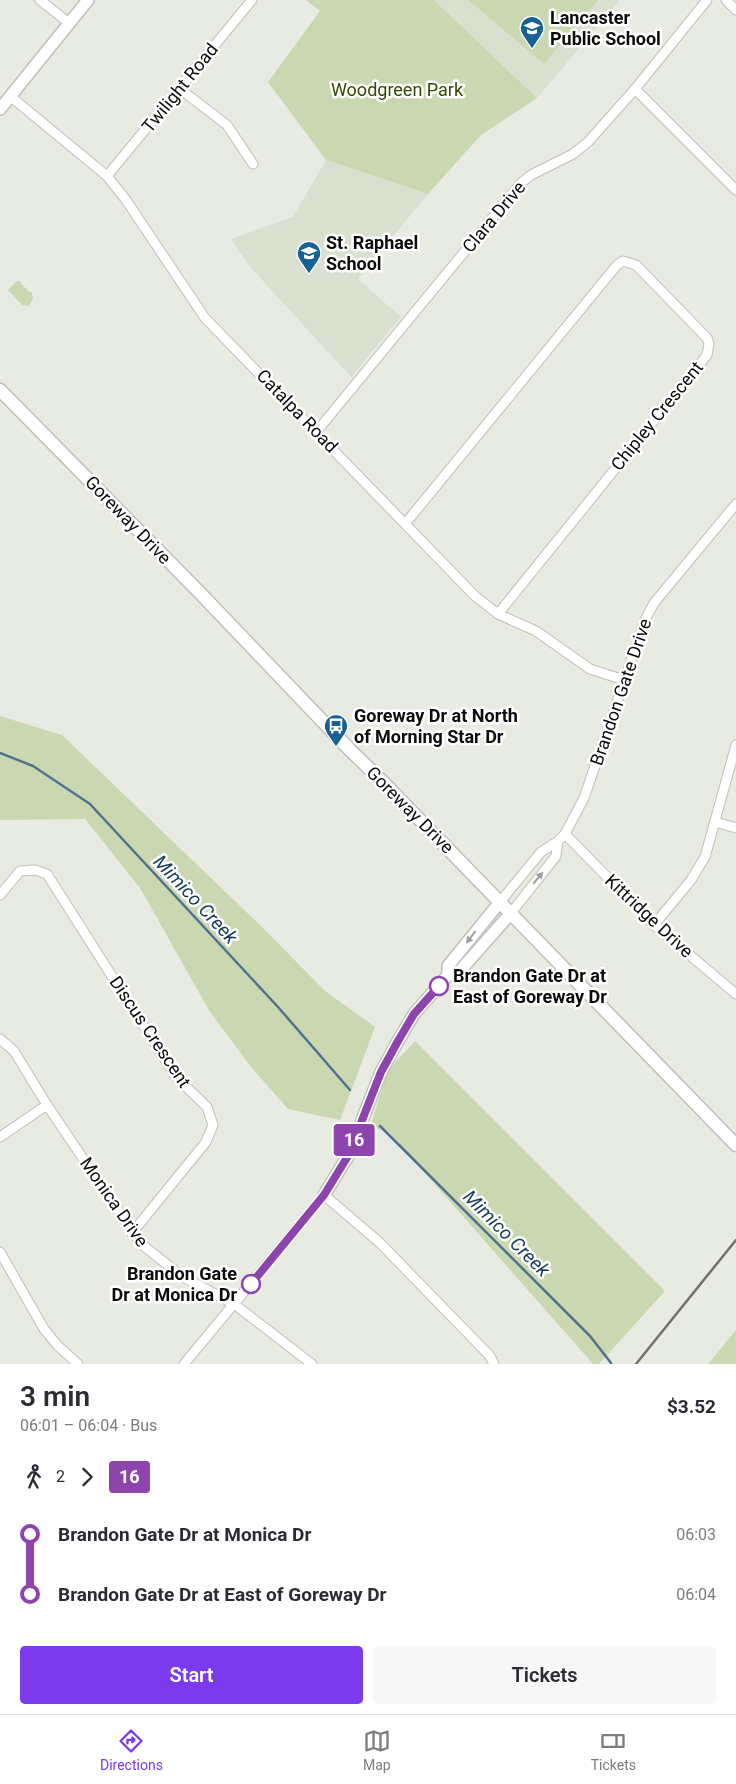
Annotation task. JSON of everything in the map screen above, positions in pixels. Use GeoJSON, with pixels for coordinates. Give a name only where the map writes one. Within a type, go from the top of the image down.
{"type":"FeatureCollection","features":[{"type":"Feature","properties":{"kind":"main road","name":"Goreway Drive"},"geometry":{"type":"LineString","coordinates":[[0,390],[215,608],[351,751],[736,1145]]}},
{"type":"Feature","properties":{"kind":"street"},"geometry":{"type":"LineString","coordinates":[[40,0],[69,23]]}},
{"type":"Feature","properties":{"kind":"street"},"geometry":{"type":"LineString","coordinates":[[0,109],[88,0]]}},
{"type":"Feature","properties":{"kind":"street","name":"Twilight Road"},"geometry":{"type":"LineString","coordinates":[[107,176],[252,0]]}},
{"type":"Feature","properties":{"kind":"street","name":"Clara Drive"},"geometry":{"type":"LineString","coordinates":[[317,432],[521,183],[531,175],[573,154],[588,142],[707,0]]}},
{"type":"Feature","properties":{"kind":"street"},"geometry":{"type":"LineString","coordinates":[[726,0],[736,10]]}},
{"type":"Feature","properties":{"kind":"street"},"geometry":{"type":"LineString","coordinates":[[635,88],[736,190]]}},
{"type":"Feature","properties":{"kind":"street"},"geometry":{"type":"LineString","coordinates":[[180,89],[227,125],[253,164]]}},
{"type":"Feature","properties":{"kind":"street","name":"Catalpa Road"},"geometry":{"type":"LineString","coordinates":[[10,96],[107,176],[126,200],[205,318],[475,596],[498,614],[536,632],[590,669],[624,680]]}},
{"type":"Feature","properties":{"kind":"street","name":"Chipley Crescent"},"geometry":{"type":"LineString","coordinates":[[405,524],[618,265],[623,261],[636,265],[707,338],[707,355],[498,614]]}},
{"type":"Feature","properties":{"kind":"street","name":"Brandon Gate Drive"},"geometry":{"type":"LineString","coordinates":[[448,976],[448,966],[541,852],[558,842],[565,834],[589,785],[645,620],[654,603],[736,504]]}},
{"type":"Feature","properties":{"kind":"street"},"geometry":{"type":"LineString","coordinates":[[654,925],[698,871],[705,857],[736,745]]}},
{"type":"Feature","properties":{"kind":"street"},"geometry":{"type":"LineString","coordinates":[[715,822],[736,828]]}},
{"type":"Feature","properties":{"kind":"street","name":"Kittridge Drive"},"geometry":{"type":"LineString","coordinates":[[565,834],[654,925],[736,994]]}},
{"type":"Feature","properties":{"kind":"street","name":"Brandon Gate Drive"},"geometry":{"type":"LineString","coordinates":[[184,1364],[324,1195],[348,1156],[381,1072],[414,1014],[448,976],[458,973],[511,913],[556,856],[558,842]]}},
{"type":"Feature","properties":{"kind":"street","name":"Discus Crescent"},"geometry":{"type":"LineString","coordinates":[[0,895],[20,871],[35,870],[47,874],[176,1076],[207,1107],[211,1115],[213,1124],[206,1142],[132,1233]]}},
{"type":"Feature","properties":{"kind":"street","name":"Monica Drive"},"geometry":{"type":"LineString","coordinates":[[0,1039],[14,1052],[132,1233],[144,1247],[183,1277],[234,1304],[312,1364]]}},
{"type":"Feature","properties":{"kind":"street"},"geometry":{"type":"LineString","coordinates":[[0,1137],[47,1105]]}},
{"type":"Feature","properties":{"kind":"street"},"geometry":{"type":"LineString","coordinates":[[324,1195],[380,1243],[490,1356],[494,1364]]}},
{"type":"Feature","properties":{"kind":"street"},"geometry":{"type":"LineString","coordinates":[[0,1252],[44,1329],[58,1346],[78,1364]]}},
{"type":"Feature","properties":{"kind":"shaded area","name":"Lancaster Public School"},"geometry":{"type":"Polygon","coordinates":[[[434,0],[620,0],[537,98],[434,0]]]}},
{"type":"Feature","properties":{"kind":"shaded area","name":"St. Raphael School"},"geometry":{"type":"Polygon","coordinates":[[[326,160],[428,194],[358,279],[401,317],[351,377],[251,268],[231,239],[293,217],[326,160]]]}},
{"type":"Feature","properties":{"kind":"green space","name":"Woodgreen Park"},"geometry":{"type":"Polygon","coordinates":[[[306,0],[434,0],[537,98],[481,135],[428,194],[326,160],[268,82],[320,11],[306,0]]]}},
{"type":"Feature","properties":{"kind":"green space"},"geometry":{"type":"Polygon","coordinates":[[[468,0],[598,0],[544,64],[468,0]]]}},
{"type":"Feature","properties":{"kind":"green space"},"geometry":{"type":"Polygon","coordinates":[[[17,281],[29,292],[32,292],[33,299],[29,306],[22,305],[8,290],[17,281]]]}},
{"type":"Feature","properties":{"kind":"green space"},"geometry":{"type":"Polygon","coordinates":[[[0,716],[62,735],[260,925],[325,991],[375,1027],[340,1120],[288,1109],[251,1067],[210,1012],[140,888],[85,819],[0,820],[0,716]]]}},
{"type":"Feature","properties":{"kind":"green space"},"geometry":{"type":"Polygon","coordinates":[[[415,1041],[665,1291],[599,1364],[593,1364],[388,1131],[370,1127],[388,1070],[415,1041]]]}},
{"type":"Feature","properties":{"kind":"green space"},"geometry":{"type":"Polygon","coordinates":[[[736,1330],[736,1364],[708,1364],[736,1330]]]}},
{"type":"Feature","properties":{"kind":"waterway","name":"Mimico Creek"},"geometry":{"type":"LineString","coordinates":[[0,753],[33,766],[90,804],[278,1007],[350,1090]]}},
{"type":"Feature","properties":{"kind":"waterway","name":"Mimico Creek"},"geometry":{"type":"LineString","coordinates":[[380,1126],[590,1336],[611,1363]]}},
{"type":"Feature","properties":{"kind":"railway"},"geometry":{"type":"LineString","coordinates":[[636,1364],[736,1240]]}},
{"type":"Feature","properties":{"kind":"bus line","name":"16"},"geometry":{"type":"LineString","coordinates":[[251,1284],[324,1195],[348,1156],[381,1072],[398,1041],[414,1014],[439,986]]}},
{"type":"Feature","properties":{"kind":"place","name":"Lancaster Public School"},"geometry":{"type":"Point","coordinates":[532,49]}},
{"type":"Feature","properties":{"kind":"place","name":"St. Raphael School"},"geometry":{"type":"Point","coordinates":[309,274]}},
{"type":"Feature","properties":{"kind":"place","name":"Goreway Dr at North of Morning Star Dr"},"geometry":{"type":"Point","coordinates":[336,747]}},
{"type":"Feature","properties":{"kind":"place","name":"Brandon Gate Dr at East of Goreway Dr"},"geometry":{"type":"Point","coordinates":[439,986]}},
{"type":"Feature","properties":{"kind":"place","name":"Brandon Gate Dr at Monica Dr"},"geometry":{"type":"Point","coordinates":[251,1284]}}]}
